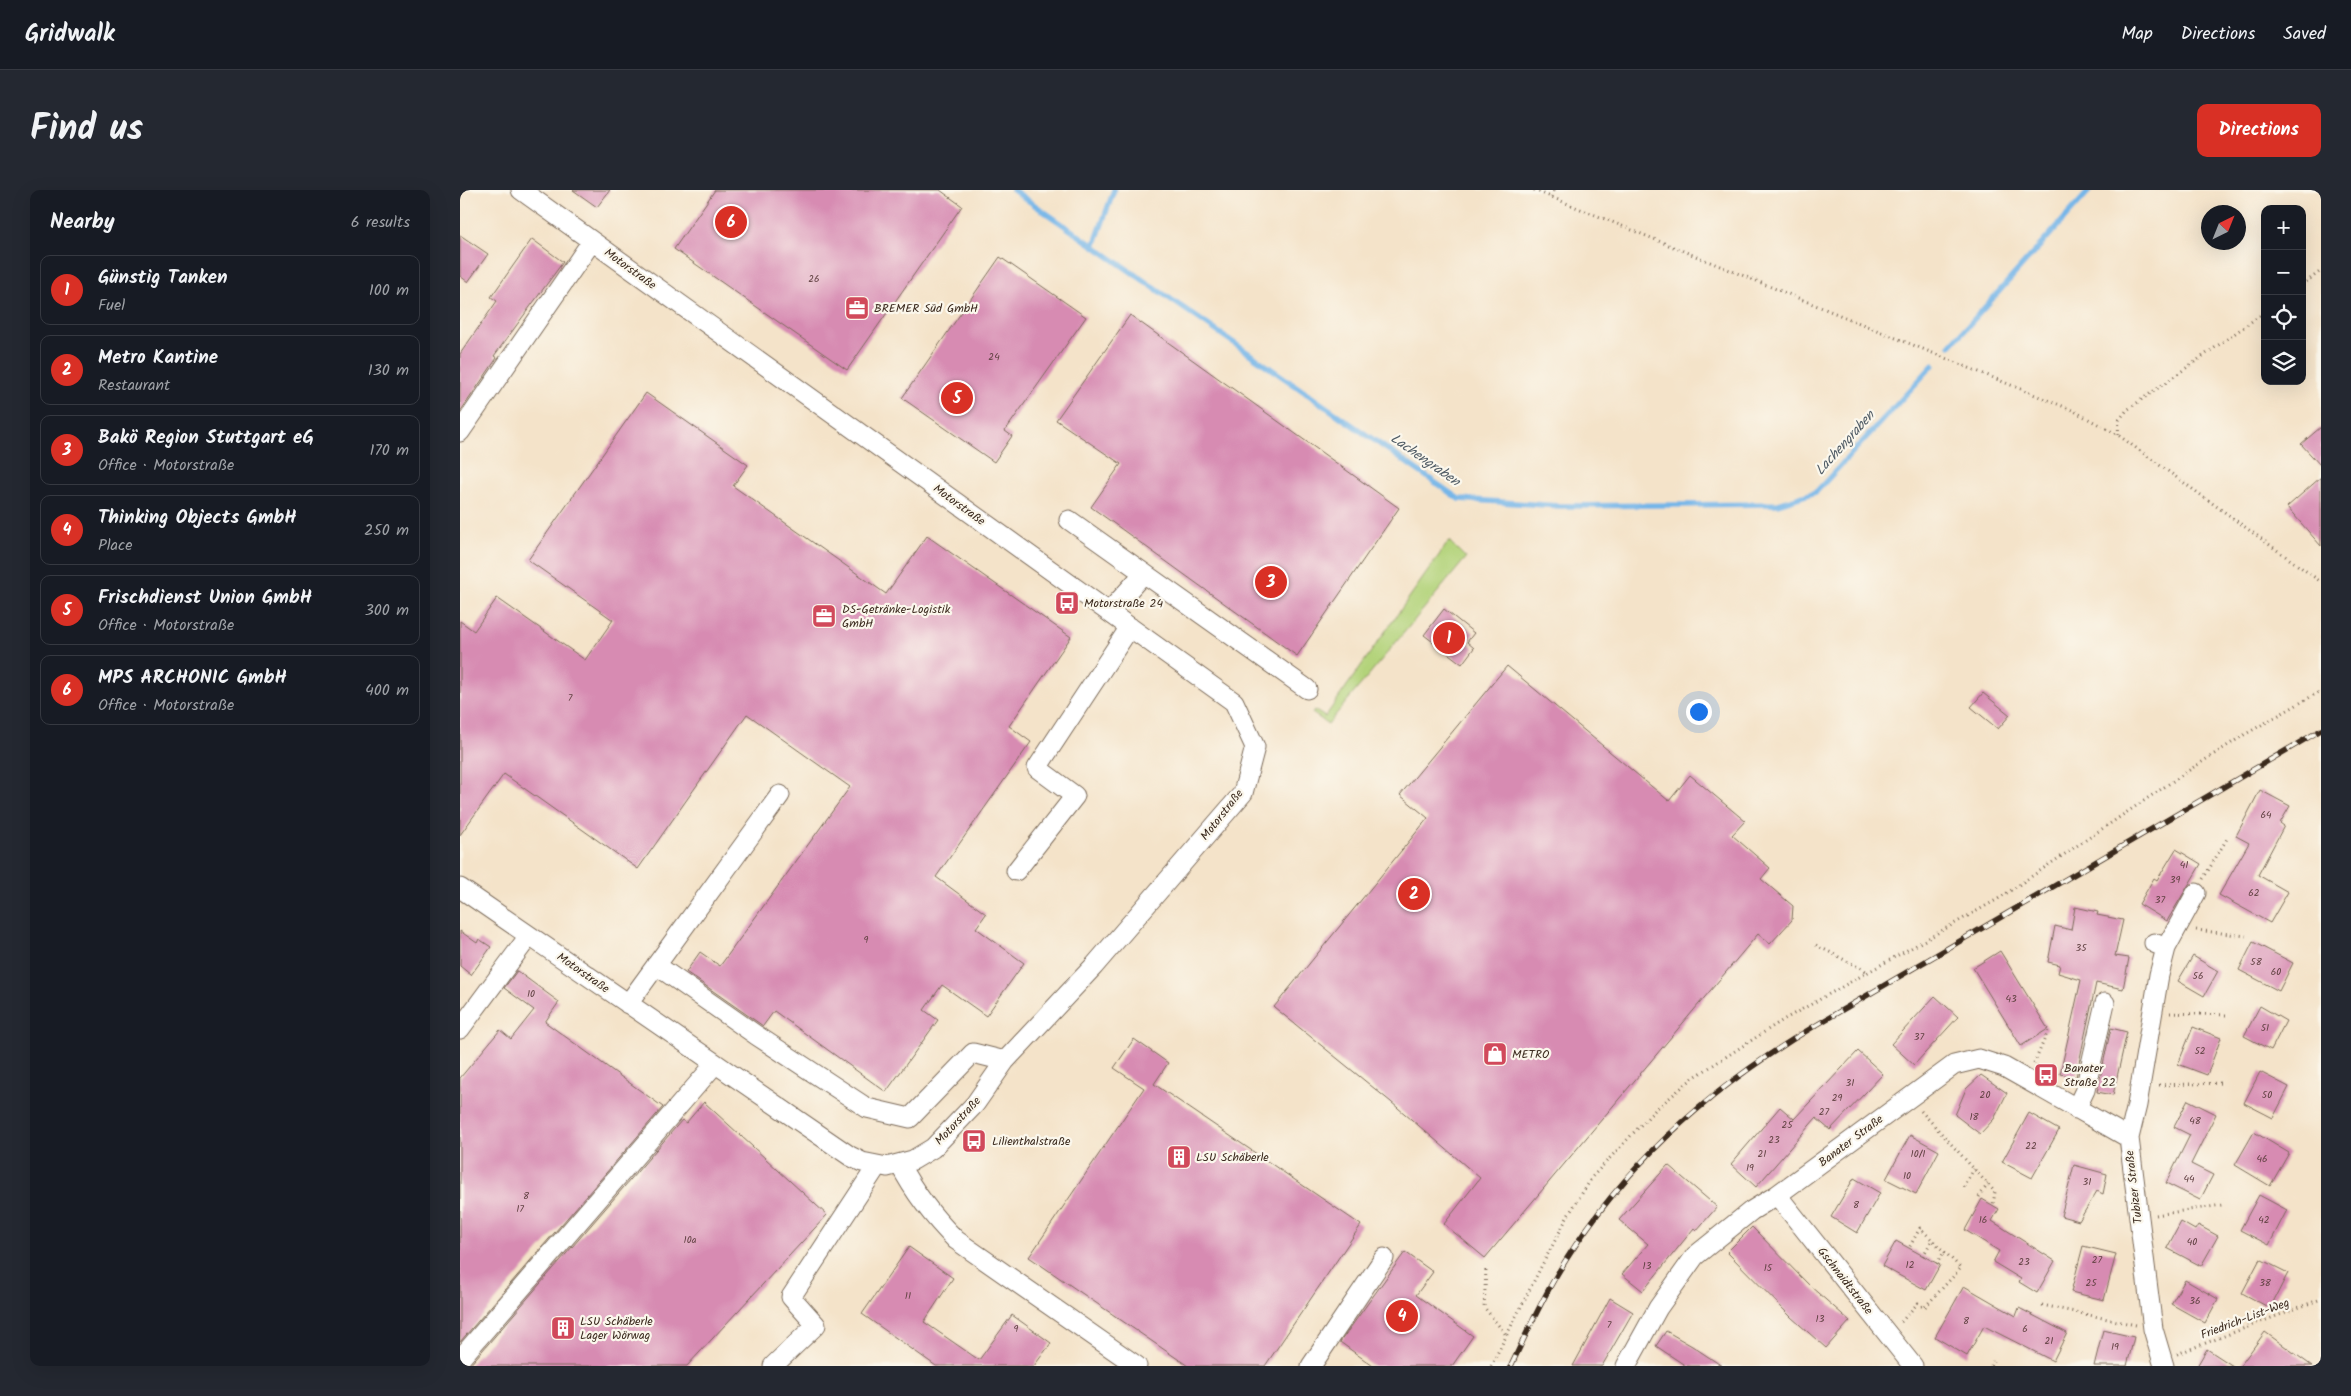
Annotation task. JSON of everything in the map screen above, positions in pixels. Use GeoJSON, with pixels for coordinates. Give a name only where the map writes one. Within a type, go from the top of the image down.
{"type":"FeatureCollection","features":[{"type":"Feature","properties":{"kind":"street","name":"Motorstraße"},"geometry":{"type":"LineString","coordinates":[[460,888],[850,1156],[877,1166],[900,1165],[922,1156],[957,1124],[975,1104],[1005,1061],[1100,959],[1243,793],[1255,747],[1234,702],[521,190]]}},
{"type":"Feature","properties":{"kind":"street"},"geometry":{"type":"LineString","coordinates":[[460,432],[592,241]]}},
{"type":"Feature","properties":{"kind":"street"},"geometry":{"type":"LineString","coordinates":[[1069,520],[1307,689]]}},
{"type":"Feature","properties":{"kind":"street"},"geometry":{"type":"LineString","coordinates":[[1109,612],[1144,573]]}},
{"type":"Feature","properties":{"kind":"street"},"geometry":{"type":"LineString","coordinates":[[1016,871],[1075,796],[1037,768],[1130,627]]}},
{"type":"Feature","properties":{"kind":"street"},"geometry":{"type":"LineString","coordinates":[[628,1004],[780,794]]}},
{"type":"Feature","properties":{"kind":"street","name":"Tubizer Straße"},"geometry":{"type":"LineString","coordinates":[[2169,1360],[2153,1329],[2129,1138],[2153,1011],[2160,946],[2176,928],[2196,893]]}},
{"type":"Feature","properties":{"kind":"street"},"geometry":{"type":"LineString","coordinates":[[460,1029],[529,936]]}},
{"type":"Feature","properties":{"kind":"street"},"geometry":{"type":"LineString","coordinates":[[656,965],[756,1035],[867,1108],[910,1118],[973,1053],[1005,1061]]}},
{"type":"Feature","properties":{"kind":"street"},"geometry":{"type":"LineString","coordinates":[[2076,1108],[2085,1090],[2105,1003]]}},
{"type":"Feature","properties":{"kind":"street","name":"Banater Straße"},"geometry":{"type":"LineString","coordinates":[[1628,1365],[1658,1308],[1695,1256],[1751,1211],[1777,1195],[1954,1065],[1979,1059],[2004,1067],[2129,1138]]}},
{"type":"Feature","properties":{"kind":"street"},"geometry":{"type":"LineString","coordinates":[[460,1359],[715,1064]]}},
{"type":"Feature","properties":{"kind":"street"},"geometry":{"type":"LineString","coordinates":[[900,1165],[918,1196],[935,1219],[956,1240],[1137,1366]]}},
{"type":"Feature","properties":{"kind":"street"},"geometry":{"type":"LineString","coordinates":[[773,1366],[816,1325],[791,1297],[877,1166]]}},
{"type":"Feature","properties":{"kind":"street","name":"Gschnaidtstraße"},"geometry":{"type":"LineString","coordinates":[[1777,1195],[1913,1366]]}},
{"type":"Feature","properties":{"kind":"street"},"geometry":{"type":"LineString","coordinates":[[1311,1366],[1384,1258]]}},
{"type":"Feature","properties":{"kind":"path"},"geometry":{"type":"LineString","coordinates":[[1534,190],[2072,410],[2118,435],[2227,516],[2321,582]]}},
{"type":"Feature","properties":{"kind":"path"},"geometry":{"type":"LineString","coordinates":[[1552,197],[1554,190]]}},
{"type":"Feature","properties":{"kind":"path"},"geometry":{"type":"LineString","coordinates":[[2306,282],[2321,271]]}},
{"type":"Feature","properties":{"kind":"path"},"geometry":{"type":"LineString","coordinates":[[2118,435],[2119,420],[2127,410],[2261,315]]}},
{"type":"Feature","properties":{"kind":"path"},"geometry":{"type":"LineString","coordinates":[[1491,1366],[1569,1214],[1593,1176],[1655,1110],[1692,1078],[1783,1020],[1866,971],[1998,899],[2244,735],[2321,691]]}},
{"type":"Feature","properties":{"kind":"path"},"geometry":{"type":"LineString","coordinates":[[2196,893],[2228,837]]}},
{"type":"Feature","properties":{"kind":"path"},"geometry":{"type":"LineString","coordinates":[[2176,928],[2246,936]]}},
{"type":"Feature","properties":{"kind":"path"},"geometry":{"type":"LineString","coordinates":[[1816,945],[1866,971]]}},
{"type":"Feature","properties":{"kind":"path"},"geometry":{"type":"LineString","coordinates":[[2153,1011],[2227,1015]]}},
{"type":"Feature","properties":{"kind":"path"},"geometry":{"type":"LineString","coordinates":[[2027,1080],[2048,1031]]}},
{"type":"Feature","properties":{"kind":"path"},"geometry":{"type":"LineString","coordinates":[[2140,1086],[2223,1083]]}},
{"type":"Feature","properties":{"kind":"path"},"geometry":{"type":"LineString","coordinates":[[1908,1098],[1995,1192],[1993,1205]]}},
{"type":"Feature","properties":{"kind":"path"},"geometry":{"type":"LineString","coordinates":[[1964,1188],[1974,1169]]}},
{"type":"Feature","properties":{"kind":"path"},"geometry":{"type":"LineString","coordinates":[[1979,1196],[1988,1184]]}},
{"type":"Feature","properties":{"kind":"path"},"geometry":{"type":"LineString","coordinates":[[2138,1218],[2222,1205]]}},
{"type":"Feature","properties":{"kind":"path"},"geometry":{"type":"LineString","coordinates":[[1889,1335],[1918,1303],[1924,1308],[1960,1268],[1920,1228],[1909,1248]]}},
{"type":"Feature","properties":{"kind":"path"},"geometry":{"type":"LineString","coordinates":[[1923,1256],[1932,1240]]}},
{"type":"Feature","properties":{"kind":"path"},"geometry":{"type":"LineString","coordinates":[[1937,1264],[1944,1252]]}},
{"type":"Feature","properties":{"kind":"path"},"geometry":{"type":"LineString","coordinates":[[1486,1270],[1484,1307],[1506,1335]]}},
{"type":"Feature","properties":{"kind":"path","name":"Friedrich-List-Weg"},"geometry":{"type":"LineString","coordinates":[[2169,1360],[2321,1299]]}},
{"type":"Feature","properties":{"kind":"path"},"geometry":{"type":"LineString","coordinates":[[2042,1305],[2153,1329]]}},
{"type":"Feature","properties":{"kind":"path"},"geometry":{"type":"LineString","coordinates":[[1991,1366],[1993,1361]]}},
{"type":"Feature","properties":{"kind":"green space"},"geometry":{"type":"Polygon","coordinates":[[[1449,541],[1466,558],[1328,724],[1312,713],[1314,710],[1325,717],[1449,541]]]}},
{"type":"Feature","properties":{"kind":"building"},"geometry":{"type":"Polygon","coordinates":[[[573,190],[610,190],[597,207],[573,190]]]}},
{"type":"Feature","properties":{"kind":"building"},"geometry":{"type":"Polygon","coordinates":[[[715,190],[940,190],[962,206],[847,370],[674,249],[715,190]]]}},
{"type":"Feature","properties":{"kind":"building"},"geometry":{"type":"Polygon","coordinates":[[[460,235],[488,254],[468,282],[460,276],[460,235]]]}},
{"type":"Feature","properties":{"kind":"building"},"geometry":{"type":"Polygon","coordinates":[[[532,239],[563,262],[494,356],[497,358],[460,412],[460,354],[497,301],[491,297],[532,239]]]}},
{"type":"Feature","properties":{"kind":"building"},"geometry":{"type":"Polygon","coordinates":[[[1000,257],[1086,317],[1005,431],[1012,436],[994,462],[902,398],[1000,257]]]}},
{"type":"Feature","properties":{"kind":"building"},"geometry":{"type":"Polygon","coordinates":[[[1130,315],[1399,508],[1297,656],[1091,507],[1121,464],[1056,420],[1130,315]]]}},
{"type":"Feature","properties":{"kind":"building"},"geometry":{"type":"Polygon","coordinates":[[[646,393],[748,465],[733,486],[886,594],[927,536],[1071,637],[1009,726],[1031,742],[936,877],[986,914],[976,928],[1024,963],[986,1016],[942,985],[924,1010],[938,1020],[886,1092],[774,1011],[763,1026],[686,972],[700,952],[720,966],[850,787],[747,714],[638,869],[504,774],[460,835],[460,621],[474,631],[497,598],[585,660],[613,620],[528,560],[646,393]]]}},
{"type":"Feature","properties":{"kind":"building"},"geometry":{"type":"Polygon","coordinates":[[[2321,427],[2321,466],[2301,444],[2321,427]]]}},
{"type":"Feature","properties":{"kind":"building"},"geometry":{"type":"Polygon","coordinates":[[[2321,477],[2321,546],[2287,507],[2321,477]]]}},
{"type":"Feature","properties":{"kind":"building"},"geometry":{"type":"Polygon","coordinates":[[[1444,609],[1474,633],[1467,642],[1474,648],[1462,664],[1424,635],[1444,609]]]}},
{"type":"Feature","properties":{"kind":"building","name":"METRO"},"geometry":{"type":"Polygon","coordinates":[[[1507,666],[1669,801],[1690,775],[1745,821],[1732,835],[1770,868],[1761,879],[1793,906],[1792,920],[1770,944],[1758,934],[1485,1258],[1444,1224],[1480,1178],[1391,1102],[1274,1007],[1428,818],[1400,795],[1507,666]]]}},
{"type":"Feature","properties":{"kind":"building"},"geometry":{"type":"Polygon","coordinates":[[[1983,693],[2010,715],[1998,729],[1971,707],[1983,693]]]}},
{"type":"Feature","properties":{"kind":"building"},"geometry":{"type":"Polygon","coordinates":[[[2260,790],[2290,806],[2280,823],[2284,826],[2258,875],[2288,892],[2270,923],[2219,895],[2249,843],[2236,836],[2260,790]]]}},
{"type":"Feature","properties":{"kind":"building"},"geometry":{"type":"Polygon","coordinates":[[[2176,849],[2201,864],[2167,921],[2139,904],[2154,878],[2157,880],[2176,849]]]}},
{"type":"Feature","properties":{"kind":"building"},"geometry":{"type":"Polygon","coordinates":[[[2075,907],[2098,912],[2097,915],[2123,920],[2115,956],[2129,958],[2123,989],[2096,983],[2076,1077],[2060,1074],[2081,980],[2058,973],[2060,965],[2048,962],[2055,926],[2071,930],[2075,907]]]}},
{"type":"Feature","properties":{"kind":"building"},"geometry":{"type":"Polygon","coordinates":[[[460,931],[477,943],[479,939],[491,947],[471,975],[460,966],[460,931]]]}},
{"type":"Feature","properties":{"kind":"building"},"geometry":{"type":"Polygon","coordinates":[[[2253,942],[2293,963],[2279,991],[2239,970],[2253,942]]]}},
{"type":"Feature","properties":{"kind":"building"},"geometry":{"type":"Polygon","coordinates":[[[2000,951],[2048,1029],[2021,1046],[1973,968],[2000,951]]]}},
{"type":"Feature","properties":{"kind":"building"},"geometry":{"type":"Polygon","coordinates":[[[2193,956],[2218,971],[2204,996],[2178,981],[2193,956]]]}},
{"type":"Feature","properties":{"kind":"building"},"geometry":{"type":"Polygon","coordinates":[[[517,971],[559,1002],[545,1022],[663,1107],[460,1342],[460,1078],[500,1030],[511,1039],[534,1010],[504,988],[517,971]]]}},
{"type":"Feature","properties":{"kind":"building"},"geometry":{"type":"Polygon","coordinates":[[[1935,996],[1958,1017],[1914,1065],[1891,1044],[1935,996]]]}},
{"type":"Feature","properties":{"kind":"building"},"geometry":{"type":"Polygon","coordinates":[[[2260,1006],[2286,1021],[2271,1050],[2244,1036],[2260,1006]]]}},
{"type":"Feature","properties":{"kind":"building"},"geometry":{"type":"Polygon","coordinates":[[[2193,1027],[2221,1038],[2207,1075],[2178,1064],[2193,1027]]]}},
{"type":"Feature","properties":{"kind":"building"},"geometry":{"type":"Polygon","coordinates":[[[2111,1028],[2127,1032],[2113,1095],[2097,1092],[2111,1028]]]}},
{"type":"Feature","properties":{"kind":"building","name":"LSU Schäberle"},"geometry":{"type":"Polygon","coordinates":[[[1134,1039],[1168,1063],[1154,1084],[1361,1225],[1265,1366],[1188,1366],[1029,1257],[1144,1088],[1114,1068],[1134,1039]]]}},
{"type":"Feature","properties":{"kind":"building"},"geometry":{"type":"Polygon","coordinates":[[[1858,1051],[1883,1074],[1830,1130],[1816,1118],[1756,1187],[1731,1164],[1780,1107],[1794,1119],[1858,1051]]]}},
{"type":"Feature","properties":{"kind":"building"},"geometry":{"type":"Polygon","coordinates":[[[2260,1072],[2289,1087],[2273,1118],[2244,1103],[2260,1072]]]}},
{"type":"Feature","properties":{"kind":"building"},"geometry":{"type":"Polygon","coordinates":[[[1981,1075],[2007,1093],[1994,1119],[1980,1134],[1955,1115],[1966,1089],[1981,1075]]]}},
{"type":"Feature","properties":{"kind":"building"},"geometry":{"type":"Polygon","coordinates":[[[2188,1100],[2216,1114],[2191,1164],[2213,1175],[2200,1200],[2166,1183],[2190,1135],[2174,1127],[2188,1100]]]}},
{"type":"Feature","properties":{"kind":"building"},"geometry":{"type":"Polygon","coordinates":[[[704,1102],[827,1215],[687,1366],[469,1366],[682,1120],[686,1123],[704,1102]]]}},
{"type":"Feature","properties":{"kind":"building"},"geometry":{"type":"Polygon","coordinates":[[[2029,1113],[2059,1130],[2032,1178],[2002,1162],[2029,1113]]]}},
{"type":"Feature","properties":{"kind":"building"},"geometry":{"type":"Polygon","coordinates":[[[2254,1132],[2289,1153],[2270,1186],[2235,1165],[2254,1132]]]}},
{"type":"Feature","properties":{"kind":"building"},"geometry":{"type":"Polygon","coordinates":[[[1910,1135],[1939,1151],[1916,1194],[1886,1179],[1910,1135]]]}},
{"type":"Feature","properties":{"kind":"building"},"geometry":{"type":"Polygon","coordinates":[[[1668,1165],[1717,1207],[1696,1231],[1694,1228],[1643,1291],[1622,1274],[1648,1244],[1619,1220],[1668,1165]]]}},
{"type":"Feature","properties":{"kind":"building"},"geometry":{"type":"Polygon","coordinates":[[[2074,1165],[2107,1174],[2103,1194],[2097,1191],[2079,1221],[2061,1216],[2074,1165]]]}},
{"type":"Feature","properties":{"kind":"building"},"geometry":{"type":"Polygon","coordinates":[[[1854,1178],[1880,1193],[1857,1233],[1831,1217],[1854,1178]]]}},
{"type":"Feature","properties":{"kind":"building"},"geometry":{"type":"Polygon","coordinates":[[[2259,1195],[2287,1210],[2269,1245],[2240,1230],[2259,1195]]]}},
{"type":"Feature","properties":{"kind":"building"},"geometry":{"type":"Polygon","coordinates":[[[1982,1199],[1999,1209],[1992,1221],[2055,1261],[2037,1293],[2019,1282],[2021,1279],[1993,1262],[1999,1251],[1965,1230],[1982,1199]]]}},
{"type":"Feature","properties":{"kind":"building"},"geometry":{"type":"Polygon","coordinates":[[[2181,1222],[2195,1230],[2198,1225],[2218,1236],[2201,1266],[2167,1248],[2181,1222]]]}},
{"type":"Feature","properties":{"kind":"building"},"geometry":{"type":"Polygon","coordinates":[[[1752,1227],[1810,1286],[1850,1321],[1826,1348],[1791,1317],[1727,1252],[1752,1227]]]}},
{"type":"Feature","properties":{"kind":"building"},"geometry":{"type":"Polygon","coordinates":[[[1896,1241],[1940,1265],[1926,1290],[1882,1266],[1896,1241]]]}},
{"type":"Feature","properties":{"kind":"building"},"geometry":{"type":"Polygon","coordinates":[[[2083,1246],[2116,1254],[2104,1300],[2071,1292],[2083,1246]]]}},
{"type":"Feature","properties":{"kind":"building"},"geometry":{"type":"Polygon","coordinates":[[[909,1247],[953,1278],[924,1322],[979,1360],[1012,1315],[1051,1343],[1034,1366],[936,1366],[862,1314],[909,1247]]]}},
{"type":"Feature","properties":{"kind":"building"},"geometry":{"type":"Polygon","coordinates":[[[1405,1252],[1433,1272],[1416,1295],[1473,1336],[1452,1366],[1373,1366],[1340,1342],[1405,1252]]]}},
{"type":"Feature","properties":{"kind":"building"},"geometry":{"type":"Polygon","coordinates":[[[2260,1259],[2288,1273],[2270,1308],[2242,1293],[2260,1259]]]}},
{"type":"Feature","properties":{"kind":"building"},"geometry":{"type":"Polygon","coordinates":[[[2185,1280],[2218,1299],[2205,1323],[2171,1304],[2185,1280]]]}},
{"type":"Feature","properties":{"kind":"building"},"geometry":{"type":"Polygon","coordinates":[[[1964,1286],[2016,1316],[2019,1308],[2067,1333],[2053,1361],[1984,1326],[1967,1356],[1935,1337],[1964,1286]]]}},
{"type":"Feature","properties":{"kind":"building"},"geometry":{"type":"Polygon","coordinates":[[[1610,1298],[1633,1312],[1602,1366],[1573,1366],[1610,1298]]]}},
{"type":"Feature","properties":{"kind":"building"},"geometry":{"type":"Polygon","coordinates":[[[2103,1330],[2134,1337],[2127,1366],[2094,1366],[2103,1330]]]}},
{"type":"Feature","properties":{"kind":"building"},"geometry":{"type":"Polygon","coordinates":[[[1666,1331],[1722,1366],[1686,1366],[1656,1346],[1666,1331]]]}},
{"type":"Feature","properties":{"kind":"building"},"geometry":{"type":"Polygon","coordinates":[[[2265,1332],[2312,1366],[2240,1366],[2265,1332]]]}},
{"type":"Feature","properties":{"kind":"building"},"geometry":{"type":"Polygon","coordinates":[[[2207,1349],[2233,1366],[2197,1366],[2207,1349]]]}},
{"type":"Feature","properties":{"kind":"waterway","name":"Lachengraben"},"geometry":{"type":"LineString","coordinates":[[1013,190],[1459,499],[1559,506],[1778,504],[1816,492],[1933,365]]}},
{"type":"Feature","properties":{"kind":"waterway"},"geometry":{"type":"LineString","coordinates":[[1094,246],[1114,190]]}},
{"type":"Feature","properties":{"kind":"waterway","name":"Lachengraben"},"geometry":{"type":"LineString","coordinates":[[1950,346],[2090,190]]}},
{"type":"Feature","properties":{"kind":"railway"},"geometry":{"type":"LineString","coordinates":[[1511,1366],[1555,1278],[1607,1202],[1636,1168],[1701,1106],[1774,1051],[1813,1027],[2321,730]]}},
{"type":"Feature","properties":{"kind":"place","name":"MPS ARCHONIC GmbH"},"geometry":{"type":"Point","coordinates":[731,222]}},
{"type":"Feature","properties":{"kind":"place","name":"BREMER Süd GmbH"},"geometry":{"type":"Point","coordinates":[857,308]}},
{"type":"Feature","properties":{"kind":"place","name":"Frischdienst Union GmbH"},"geometry":{"type":"Point","coordinates":[957,398]}},
{"type":"Feature","properties":{"kind":"place","name":"Bakö Region Stuttgart eG"},"geometry":{"type":"Point","coordinates":[1271,582]}},
{"type":"Feature","properties":{"kind":"place","name":"Motorstraße 24"},"geometry":{"type":"Point","coordinates":[1067,603]}},
{"type":"Feature","properties":{"kind":"place","name":"DS-Getränke-Logistik GmbH"},"geometry":{"type":"Point","coordinates":[824,616]}},
{"type":"Feature","properties":{"kind":"place","name":"Günstig Tanken"},"geometry":{"type":"Point","coordinates":[1449,638]}},
{"type":"Feature","properties":{"kind":"place","name":"Metro Kantine"},"geometry":{"type":"Point","coordinates":[1414,894]}},
{"type":"Feature","properties":{"kind":"place","name":"METRO"},"geometry":{"type":"Point","coordinates":[1495,1054]}},
{"type":"Feature","properties":{"kind":"place","name":"Banater Straße 22"},"geometry":{"type":"Point","coordinates":[2046,1075]}},
{"type":"Feature","properties":{"kind":"place","name":"Lilienthalstraße"},"geometry":{"type":"Point","coordinates":[974,1141]}},
{"type":"Feature","properties":{"kind":"place","name":"LSU Schäberle"},"geometry":{"type":"Point","coordinates":[1179,1157]}},
{"type":"Feature","properties":{"kind":"place","name":"Thinking Objects GmbH"},"geometry":{"type":"Point","coordinates":[1402,1316]}},
{"type":"Feature","properties":{"kind":"place","name":"LSU Schäberle Lager Wörwag"},"geometry":{"type":"Point","coordinates":[563,1328]}}]}
